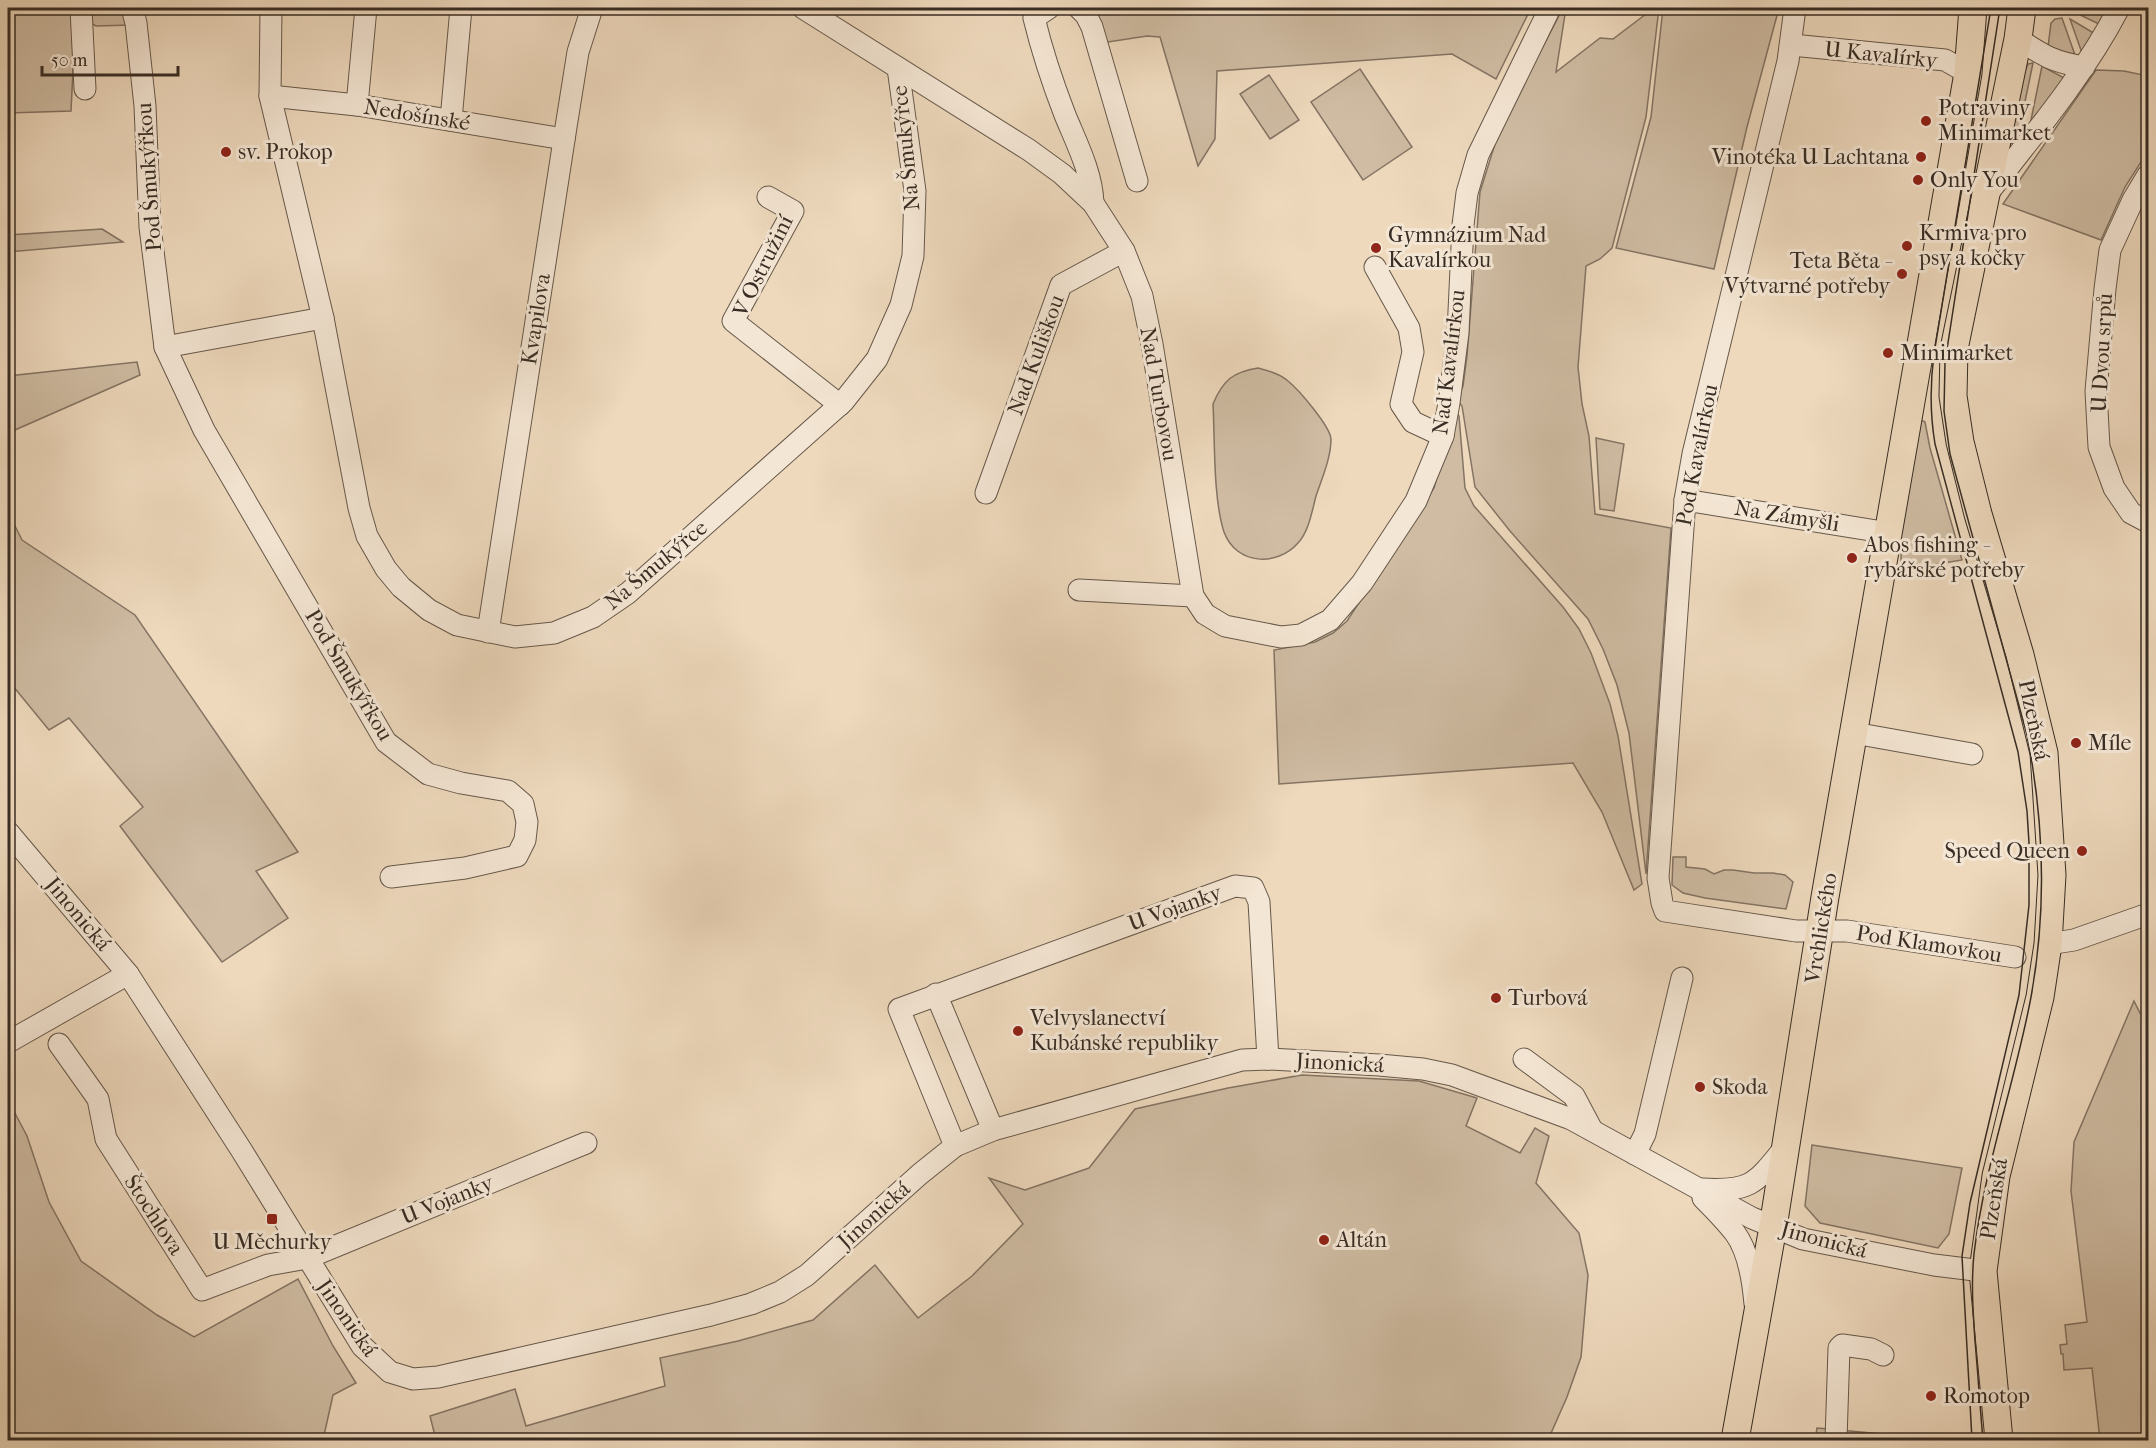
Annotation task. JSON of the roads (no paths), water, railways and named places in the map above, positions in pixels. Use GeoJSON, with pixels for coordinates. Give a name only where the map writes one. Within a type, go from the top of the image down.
{"type":"FeatureCollection","features":[{"type":"Feature","properties":{"kind":"main road"},"geometry":{"type":"LineString","coordinates":[[1968,73],[1973,8]]}},
{"type":"Feature","properties":{"kind":"main road","name":"Plzeňská"},"geometry":{"type":"LineString","coordinates":[[1999,1440],[1983,1271],[1996,1176],[2040,998],[2048,944],[2052,875],[2044,753],[2020,655],[1962,453],[1953,396],[1954,349],[2018,39],[2022,8]]}},
{"type":"Feature","properties":{"kind":"main road","name":"Vrchlického"},"geometry":{"type":"LineString","coordinates":[[1735,1440],[1968,73]]}},
{"type":"Feature","properties":{"kind":"street"},"geometry":{"type":"LineString","coordinates":[[81,8],[85,89]]}},
{"type":"Feature","properties":{"kind":"street","name":"Pod Šmukýřkou"},"geometry":{"type":"LineString","coordinates":[[132,8],[136,22],[145,106],[150,227],[165,347],[204,430],[386,742],[428,774],[461,783],[508,791],[523,804],[527,822],[525,840],[517,856],[465,868],[391,877]]}},
{"type":"Feature","properties":{"kind":"street","name":"Na Šmukýřce"},"geometry":{"type":"LineString","coordinates":[[271,8],[270,96],[323,318],[359,508],[367,536],[386,568],[401,586],[429,610],[457,625],[515,637],[554,633],[593,617],[628,593],[840,405],[877,359],[901,305],[913,256],[915,191],[898,68]]}},
{"type":"Feature","properties":{"kind":"street"},"geometry":{"type":"LineString","coordinates":[[357,105],[366,8]]}},
{"type":"Feature","properties":{"kind":"street"},"geometry":{"type":"LineString","coordinates":[[451,120],[461,8]]}},
{"type":"Feature","properties":{"kind":"street","name":"Kvapilova"},"geometry":{"type":"LineString","coordinates":[[488,632],[578,52],[592,8]]}},
{"type":"Feature","properties":{"kind":"street","name":"Nad Turbovou"},"geometry":{"type":"LineString","coordinates":[[803,8],[1029,150],[1062,174],[1094,203],[1124,251],[1142,296],[1152,344],[1193,596]]}},
{"type":"Feature","properties":{"kind":"street"},"geometry":{"type":"LineString","coordinates":[[1079,8],[1086,15],[1092,27],[1137,181]]}},
{"type":"Feature","properties":{"kind":"street","name":"Nad Kavalírkou"},"geometry":{"type":"LineString","coordinates":[[1193,596],[1205,614],[1225,626],[1262,635],[1281,637],[1301,635],[1330,620],[1362,583],[1416,501],[1443,436],[1458,333],[1463,225],[1467,193],[1478,155],[1550,8]]}},
{"type":"Feature","properties":{"kind":"street","name":"Pod Kavalírkou"},"geometry":{"type":"LineString","coordinates":[[1665,910],[1658,878],[1685,500],[1693,454],[1792,45],[1795,8]]}},
{"type":"Feature","properties":{"kind":"street"},"geometry":{"type":"LineString","coordinates":[[1984,198],[2084,67],[2119,8]]}},
{"type":"Feature","properties":{"kind":"street","name":"Nad Turbovou"},"geometry":{"type":"LineString","coordinates":[[1038,11],[1039,40],[1093,188],[1094,203]]}},
{"type":"Feature","properties":{"kind":"street"},"geometry":{"type":"LineString","coordinates":[[2018,39],[2060,63],[2084,67]]}},
{"type":"Feature","properties":{"kind":"street","name":"U Kavalírky"},"geometry":{"type":"LineString","coordinates":[[1792,45],[1945,60],[1968,73]]}},
{"type":"Feature","properties":{"kind":"street","name":"Nedošínské"},"geometry":{"type":"LineString","coordinates":[[270,96],[357,105],[564,139]]}},
{"type":"Feature","properties":{"kind":"street","name":"U Dvou srpů"},"geometry":{"type":"LineString","coordinates":[[2148,175],[2133,200],[2110,250],[2104,289],[2096,391],[2099,447],[2114,488],[2132,513],[2148,522]]}},
{"type":"Feature","properties":{"kind":"street","name":"V Ostružiní"},"geometry":{"type":"LineString","coordinates":[[768,197],[793,211],[733,321],[840,405]]}},
{"type":"Feature","properties":{"kind":"street","name":"Nad Kuliškou"},"geometry":{"type":"LineString","coordinates":[[986,493],[1061,285],[1124,251]]}},
{"type":"Feature","properties":{"kind":"street"},"geometry":{"type":"LineString","coordinates":[[1375,267],[1409,328],[1413,352],[1401,404],[1413,422],[1443,436]]}},
{"type":"Feature","properties":{"kind":"street"},"geometry":{"type":"LineString","coordinates":[[165,347],[323,318]]}},
{"type":"Feature","properties":{"kind":"street","name":"Na Zámyšli"},"geometry":{"type":"LineString","coordinates":[[1685,500],[1889,533]]}},
{"type":"Feature","properties":{"kind":"street"},"geometry":{"type":"LineString","coordinates":[[1079,590],[1193,596]]}},
{"type":"Feature","properties":{"kind":"street"},"geometry":{"type":"LineString","coordinates":[[1854,733],[1972,754]]}},
{"type":"Feature","properties":{"kind":"street","name":"Jinonická"},"geometry":{"type":"LineString","coordinates":[[8,831],[128,974],[242,1151],[362,1346],[390,1372],[413,1379],[438,1377],[751,1304],[780,1292],[807,1275],[920,1174],[955,1146],[993,1130],[1242,1060],[1268,1059],[1379,1065],[1423,1069],[1452,1075],[1530,1102],[1592,1130],[1695,1188],[1773,1227],[1811,1242],[1945,1267],[1983,1271]]}},
{"type":"Feature","properties":{"kind":"street","name":"U Vojanky"},"geometry":{"type":"LineString","coordinates":[[955,1146],[899,1009],[1235,886],[1253,888],[1259,902],[1268,1059]]}},
{"type":"Feature","properties":{"kind":"street","name":"Pod Klamovkou"},"geometry":{"type":"LineString","coordinates":[[1665,910],[1796,931],[1847,931],[2015,957]]}},
{"type":"Feature","properties":{"kind":"street"},"geometry":{"type":"LineString","coordinates":[[2048,944],[2074,940],[2148,914]]}},
{"type":"Feature","properties":{"kind":"street"},"geometry":{"type":"LineString","coordinates":[[10,1041],[128,974]]}},
{"type":"Feature","properties":{"kind":"street"},"geometry":{"type":"LineString","coordinates":[[1635,1154],[1646,1134],[1682,978]]}},
{"type":"Feature","properties":{"kind":"street"},"geometry":{"type":"LineString","coordinates":[[936,994],[993,1130]]}},
{"type":"Feature","properties":{"kind":"street","name":"Štochlova"},"geometry":{"type":"LineString","coordinates":[[59,1044],[98,1099],[106,1139],[202,1290],[268,1265],[307,1258]]}},
{"type":"Feature","properties":{"kind":"street"},"geometry":{"type":"LineString","coordinates":[[1524,1059],[1574,1096],[1592,1130]]}},
{"type":"Feature","properties":{"kind":"street","name":"U Vojanky"},"geometry":{"type":"LineString","coordinates":[[307,1258],[586,1143]]}},
{"type":"Feature","properties":{"kind":"street"},"geometry":{"type":"LineString","coordinates":[[1695,1188],[1728,1190],[1755,1182],[1786,1146]]}},
{"type":"Feature","properties":{"kind":"street"},"geometry":{"type":"LineString","coordinates":[[1695,1188],[1735,1233],[1740,1243],[1753,1281],[1756,1314]]}},
{"type":"Feature","properties":{"kind":"street"},"geometry":{"type":"LineString","coordinates":[[1836,1440],[1839,1348],[1842,1345],[1871,1348],[1883,1355]]}},
{"type":"Feature","properties":{"kind":"tram line"},"geometry":{"type":"LineString","coordinates":[[1972,1440],[1962,1256],[1970,1203],[2019,995],[2029,905],[2029,843],[2027,811],[2018,752],[1935,444],[1931,388],[1934,354],[1991,8]]}},
{"type":"Feature","properties":{"kind":"tram line"},"geometry":{"type":"LineString","coordinates":[[1983,1440],[1973,1308],[1974,1254],[1992,1157],[2031,997],[2040,931],[2041,898],[2040,832],[2027,735],[1950,454],[1944,411],[1945,362],[2000,8]]}},
{"type":"Feature","properties":{"kind":"place","name":"Potraviny Minimarket"},"geometry":{"type":"Point","coordinates":[1926,121]}},
{"type":"Feature","properties":{"kind":"place","name":"sv. Prokop"},"geometry":{"type":"Point","coordinates":[226,152]}},
{"type":"Feature","properties":{"kind":"place","name":"Vinotéka U Lachtana"},"geometry":{"type":"Point","coordinates":[1921,157]}},
{"type":"Feature","properties":{"kind":"place","name":"Only You"},"geometry":{"type":"Point","coordinates":[1918,180]}},
{"type":"Feature","properties":{"kind":"place","name":"Krmiva pro psy a kočky"},"geometry":{"type":"Point","coordinates":[1907,246]}},
{"type":"Feature","properties":{"kind":"place","name":"Gymnázium Nad Kavalírkou"},"geometry":{"type":"Point","coordinates":[1376,248]}},
{"type":"Feature","properties":{"kind":"place","name":"Teta Běta - Výtvarné potřeby"},"geometry":{"type":"Point","coordinates":[1902,274]}},
{"type":"Feature","properties":{"kind":"place","name":"Minimarket"},"geometry":{"type":"Point","coordinates":[1888,353]}},
{"type":"Feature","properties":{"kind":"place","name":"Abos fishing - rybářské potřeby"},"geometry":{"type":"Point","coordinates":[1852,558]}},
{"type":"Feature","properties":{"kind":"place","name":"Míle"},"geometry":{"type":"Point","coordinates":[2076,743]}},
{"type":"Feature","properties":{"kind":"place","name":"Speed Queen"},"geometry":{"type":"Point","coordinates":[2082,851]}},
{"type":"Feature","properties":{"kind":"place","name":"Turbová"},"geometry":{"type":"Point","coordinates":[1496,998]}},
{"type":"Feature","properties":{"kind":"place","name":"Velvyslanectví Kubánské republiky"},"geometry":{"type":"Point","coordinates":[1018,1031]}},
{"type":"Feature","properties":{"kind":"place","name":"Skoda"},"geometry":{"type":"Point","coordinates":[1700,1087]}},
{"type":"Feature","properties":{"kind":"place","name":"U Měchurky"},"geometry":{"type":"Point","coordinates":[272,1219]}},
{"type":"Feature","properties":{"kind":"place","name":"Altán"},"geometry":{"type":"Point","coordinates":[1324,1240]}},
{"type":"Feature","properties":{"kind":"place","name":"Romotop"},"geometry":{"type":"Point","coordinates":[1931,1396]}}]}
